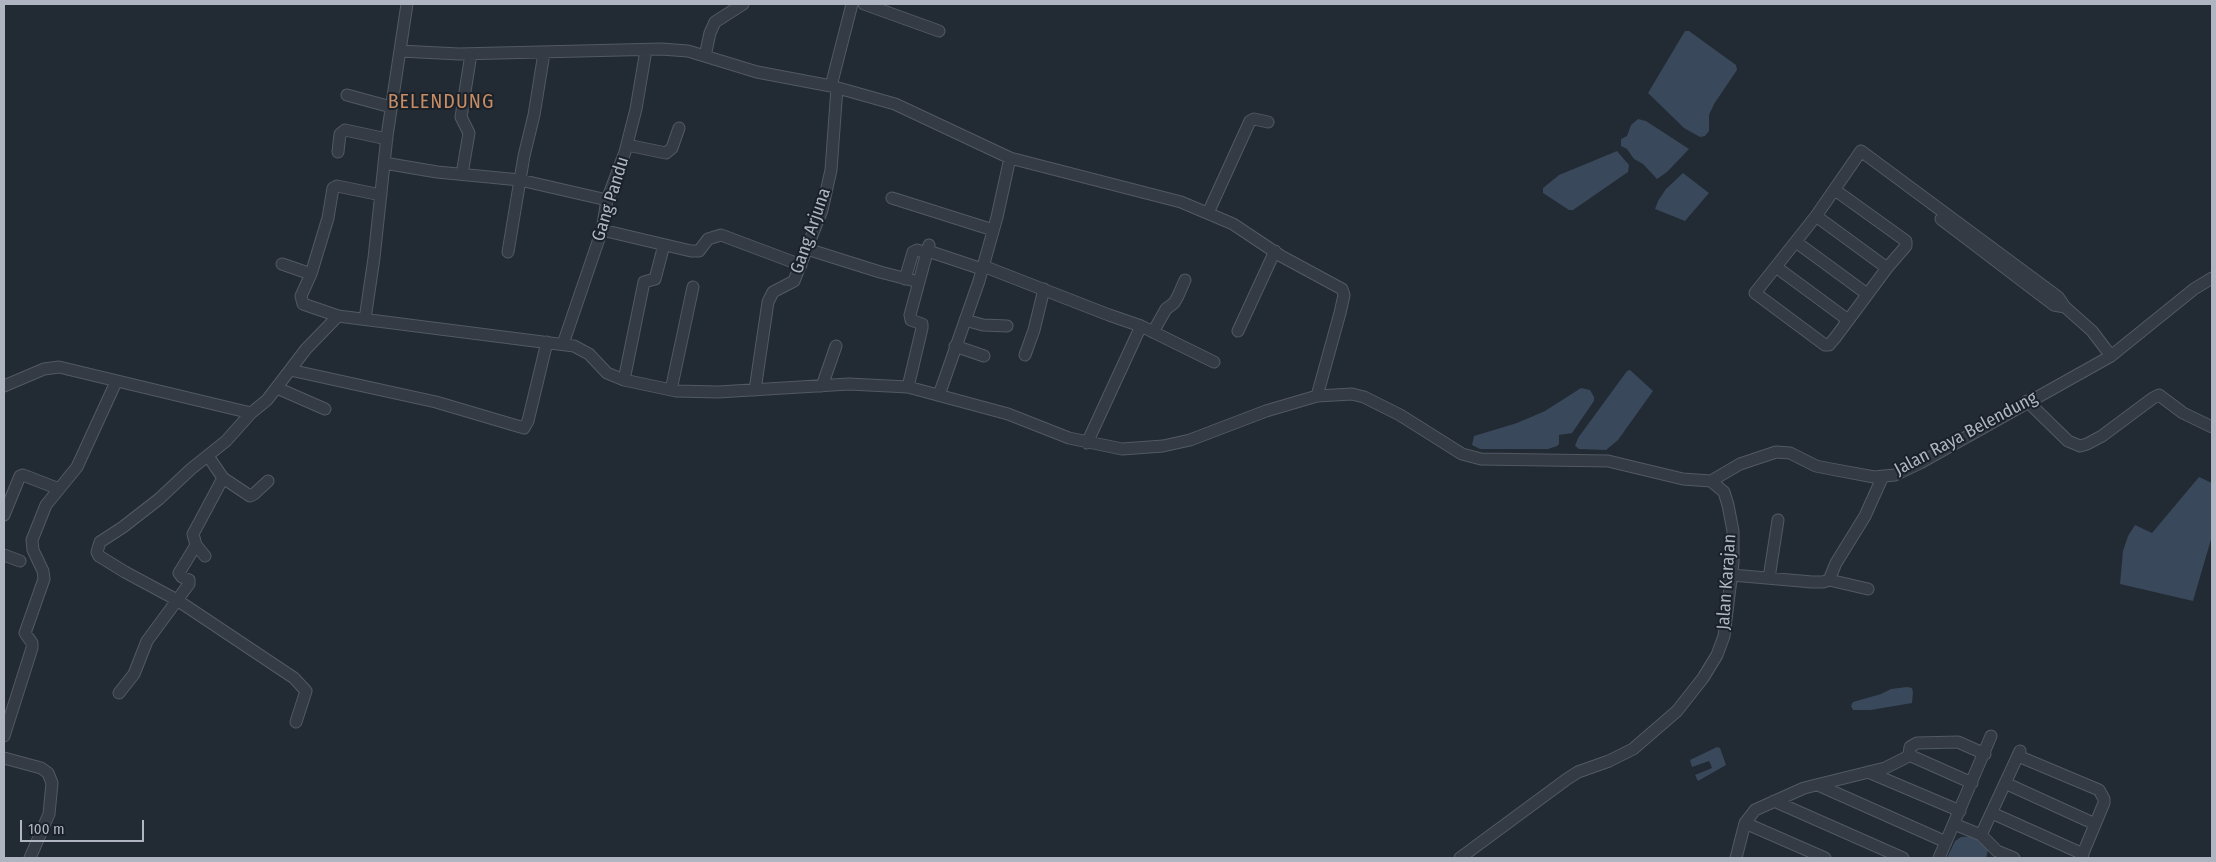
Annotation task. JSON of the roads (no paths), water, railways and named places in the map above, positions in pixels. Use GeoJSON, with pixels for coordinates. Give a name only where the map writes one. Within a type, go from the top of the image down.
{"type":"FeatureCollection","features":[{"type":"Feature","properties":{"kind":"street"},"geometry":{"type":"LineString","coordinates":[[365,319],[374,258],[386,139],[407,4]]}},
{"type":"Feature","properties":{"kind":"street"},"geometry":{"type":"LineString","coordinates":[[705,56],[710,33],[715,22],[743,4]]}},
{"type":"Feature","properties":{"kind":"street","name":"Gang Arjuna"},"geometry":{"type":"LineString","coordinates":[[755,390],[768,302],[773,292],[794,281],[802,265],[822,210],[829,180],[834,87],[852,4]]}},
{"type":"Feature","properties":{"kind":"street"},"geometry":{"type":"LineString","coordinates":[[864,4],[939,31]]}},
{"type":"Feature","properties":{"kind":"street","name":"Gang Pandu"},"geometry":{"type":"LineString","coordinates":[[563,344],[602,230],[607,200],[627,145],[636,109],[646,50]]}},
{"type":"Feature","properties":{"kind":"street"},"geometry":{"type":"LineString","coordinates":[[400,51],[470,54],[680,50],[757,72],[834,87],[895,104],[1010,158],[1181,202],[1233,224],[1281,256],[1340,287],[1343,291],[1340,312],[1317,396]]}},
{"type":"Feature","properties":{"kind":"street"},"geometry":{"type":"LineString","coordinates":[[508,252],[544,52]]}},
{"type":"Feature","properties":{"kind":"street"},"geometry":{"type":"LineString","coordinates":[[462,174],[469,133],[461,117],[470,54]]}},
{"type":"Feature","properties":{"kind":"street"},"geometry":{"type":"LineString","coordinates":[[347,95],[391,107]]}},
{"type":"Feature","properties":{"kind":"street"},"geometry":{"type":"LineString","coordinates":[[1208,213],[1250,121],[1254,119],[1268,122]]}},
{"type":"Feature","properties":{"kind":"street"},"geometry":{"type":"LineString","coordinates":[[627,145],[666,153],[672,148],[679,128]]}},
{"type":"Feature","properties":{"kind":"street"},"geometry":{"type":"LineString","coordinates":[[338,152],[340,134],[345,130],[386,139]]}},
{"type":"Feature","properties":{"kind":"street"},"geometry":{"type":"LineString","coordinates":[[1835,190],[1906,241],[1906,246],[1867,294],[1830,345],[1818,340],[1755,293],[1816,216],[1858,156],[2054,306],[2065,307],[2092,331],[2111,356]]}},
{"type":"Feature","properties":{"kind":"street"},"geometry":{"type":"LineString","coordinates":[[939,395],[982,267],[1010,158]]}},
{"type":"Feature","properties":{"kind":"street"},"geometry":{"type":"LineString","coordinates":[[384,163],[520,180],[607,200]]}},
{"type":"Feature","properties":{"kind":"street"},"geometry":{"type":"LineString","coordinates":[[381,195],[337,186],[333,188],[328,218],[311,274],[301,296],[301,302],[306,306],[338,316],[563,344],[582,349],[603,370],[624,380],[671,390],[718,392],[849,384],[908,387],[1008,414],[1044,429],[1086,443],[1122,449],[1163,446],[1190,440],[1266,411],[1317,396],[1352,394],[1364,397],[1400,415],[1462,454],[1472,457],[1481,459],[1608,461],[1683,478],[1712,481]]}},
{"type":"Feature","properties":{"kind":"street"},"geometry":{"type":"LineString","coordinates":[[892,198],[993,230]]}},
{"type":"Feature","properties":{"kind":"street"},"geometry":{"type":"LineString","coordinates":[[1816,216],[1887,268]]}},
{"type":"Feature","properties":{"kind":"street"},"geometry":{"type":"LineString","coordinates":[[602,230],[696,251],[702,249],[713,236],[721,235],[802,265]]}},
{"type":"Feature","properties":{"kind":"street"},"geometry":{"type":"LineString","coordinates":[[1796,242],[1867,294]]}},
{"type":"Feature","properties":{"kind":"street"},"geometry":{"type":"LineString","coordinates":[[624,380],[644,282],[655,278],[664,245]]}},
{"type":"Feature","properties":{"kind":"street"},"geometry":{"type":"LineString","coordinates":[[807,249],[918,282]]}},
{"type":"Feature","properties":{"kind":"street"},"geometry":{"type":"LineString","coordinates":[[905,279],[913,252],[928,250],[1044,289],[1141,326],[1214,362]]}},
{"type":"Feature","properties":{"kind":"street"},"geometry":{"type":"LineString","coordinates":[[908,387],[922,328],[920,323],[910,318],[928,250]]}},
{"type":"Feature","properties":{"kind":"street"},"geometry":{"type":"LineString","coordinates":[[1238,331],[1276,251]]}},
{"type":"Feature","properties":{"kind":"street"},"geometry":{"type":"LineString","coordinates":[[282,264],[311,274]]}},
{"type":"Feature","properties":{"kind":"street"},"geometry":{"type":"LineString","coordinates":[[1776,267],[1848,320]]}},
{"type":"Feature","properties":{"kind":"street","name":"Jalan Raya Belendung"},"geometry":{"type":"LineString","coordinates":[[1712,481],[1740,464],[1776,452],[1790,453],[1816,466],[1855,475],[1895,475],[2111,356],[2194,289],[2212,278]]}},
{"type":"Feature","properties":{"kind":"street"},"geometry":{"type":"LineString","coordinates":[[1154,332],[1166,309],[1174,303],[1185,280]]}},
{"type":"Feature","properties":{"kind":"street"},"geometry":{"type":"LineString","coordinates":[[671,390],[694,287]]}},
{"type":"Feature","properties":{"kind":"street"},"geometry":{"type":"LineString","coordinates":[[1025,355],[1034,330],[1044,289]]}},
{"type":"Feature","properties":{"kind":"street"},"geometry":{"type":"LineString","coordinates":[[296,722],[306,691],[302,685],[254,650],[177,600],[99,556],[96,549],[100,542],[159,499],[191,469],[226,441],[251,413],[267,400],[306,349],[338,316]]}},
{"type":"Feature","properties":{"kind":"street"},"geometry":{"type":"LineString","coordinates":[[965,320],[983,325],[1007,326]]}},
{"type":"Feature","properties":{"kind":"street"},"geometry":{"type":"LineString","coordinates":[[1086,443],[1141,326]]}},
{"type":"Feature","properties":{"kind":"street"},"geometry":{"type":"LineString","coordinates":[[290,370],[436,402],[524,428],[528,421],[547,342]]}},
{"type":"Feature","properties":{"kind":"street"},"geometry":{"type":"LineString","coordinates":[[822,386],[836,346]]}},
{"type":"Feature","properties":{"kind":"street"},"geometry":{"type":"LineString","coordinates":[[955,346],[984,356]]}},
{"type":"Feature","properties":{"kind":"street"},"geometry":{"type":"LineString","coordinates":[[4,386],[50,367],[251,413]]}},
{"type":"Feature","properties":{"kind":"street"},"geometry":{"type":"LineString","coordinates":[[4,736],[32,648],[32,642],[25,633],[44,577],[33,550],[32,540],[46,505],[77,467],[116,382]]}},
{"type":"Feature","properties":{"kind":"street"},"geometry":{"type":"LineString","coordinates":[[277,388],[324,409]]}},
{"type":"Feature","properties":{"kind":"street"},"geometry":{"type":"LineString","coordinates":[[2027,401],[2068,441],[2080,446],[2102,436],[2152,398],[2159,395],[2183,413],[2212,427]]}},
{"type":"Feature","properties":{"kind":"street"},"geometry":{"type":"LineString","coordinates":[[208,456],[223,478],[250,496],[268,481]]}},
{"type":"Feature","properties":{"kind":"street"},"geometry":{"type":"LineString","coordinates":[[4,515],[20,476],[23,475],[59,489]]}},
{"type":"Feature","properties":{"kind":"street"},"geometry":{"type":"LineString","coordinates":[[1829,580],[1836,563],[1865,516],[1883,476]]}},
{"type":"Feature","properties":{"kind":"street"},"geometry":{"type":"LineString","coordinates":[[205,556],[196,545],[193,534],[223,478]]}},
{"type":"Feature","properties":{"kind":"street","name":"Jalan Karajan"},"geometry":{"type":"LineString","coordinates":[[1460,858],[1573,775],[1633,749],[1678,711],[1703,678],[1724,636],[1732,575],[1733,531],[1728,505],[1724,492],[1712,481]]}},
{"type":"Feature","properties":{"kind":"street"},"geometry":{"type":"LineString","coordinates":[[1769,578],[1778,520]]}},
{"type":"Feature","properties":{"kind":"street"},"geometry":{"type":"LineString","coordinates":[[119,693],[134,674],[146,641],[190,583],[180,573],[196,545]]}},
{"type":"Feature","properties":{"kind":"street"},"geometry":{"type":"LineString","coordinates":[[4,555],[20,561]]}},
{"type":"Feature","properties":{"kind":"street"},"geometry":{"type":"LineString","coordinates":[[1732,575],[1823,582],[1829,580],[1868,589]]}},
{"type":"Feature","properties":{"kind":"street"},"geometry":{"type":"LineString","coordinates":[[1939,858],[1992,736]]}},
{"type":"Feature","properties":{"kind":"street"},"geometry":{"type":"LineString","coordinates":[[1739,857],[1745,823],[1755,810],[1804,788],[1885,768],[1909,754],[1912,744],[1926,741],[1958,742],[1985,754]]}},
{"type":"Feature","properties":{"kind":"street"},"geometry":{"type":"LineString","coordinates":[[1981,835],[2020,752],[2099,790],[2104,799],[2082,856],[1992,813]]}},
{"type":"Feature","properties":{"kind":"street"},"geometry":{"type":"LineString","coordinates":[[1909,754],[1972,783]]}},
{"type":"Feature","properties":{"kind":"street"},"geometry":{"type":"LineString","coordinates":[[4,758],[41,768],[48,773],[52,782],[49,814],[30,858]]}},
{"type":"Feature","properties":{"kind":"street"},"geometry":{"type":"LineString","coordinates":[[1868,772],[1960,811]]}},
{"type":"Feature","properties":{"kind":"street"},"geometry":{"type":"LineString","coordinates":[[2005,784],[2095,824]]}},
{"type":"Feature","properties":{"kind":"street"},"geometry":{"type":"LineString","coordinates":[[1818,785],[1946,842]]}},
{"type":"Feature","properties":{"kind":"street"},"geometry":{"type":"LineString","coordinates":[[1774,801],[1903,858]]}},
{"type":"Feature","properties":{"kind":"street"},"geometry":{"type":"LineString","coordinates":[[1745,823],[1825,858]]}},
{"type":"Feature","properties":{"kind":"street"},"geometry":{"type":"LineString","coordinates":[[1954,824],[1981,835],[1995,855],[2014,858]]}},
{"type":"Feature","properties":{"kind":"water"},"geometry":{"type":"Polygon","coordinates":[[[1685,31],[1689,31],[1736,65],[1737,70],[1714,104],[1709,115],[1709,131],[1705,136],[1700,137],[1684,128],[1648,93],[1685,31]]]}},
{"type":"Feature","properties":{"kind":"water"},"geometry":{"type":"Polygon","coordinates":[[[1638,119],[1646,121],[1689,149],[1667,172],[1657,179],[1643,164],[1634,159],[1627,149],[1621,146],[1621,139],[1627,136],[1631,125],[1638,119]]]}},
{"type":"Feature","properties":{"kind":"water"},"geometry":{"type":"Polygon","coordinates":[[[1617,151],[1629,165],[1628,172],[1573,210],[1569,210],[1543,193],[1543,188],[1559,175],[1617,151]]]}},
{"type":"Feature","properties":{"kind":"water"},"geometry":{"type":"Polygon","coordinates":[[[1683,173],[1709,193],[1685,221],[1655,209],[1666,189],[1683,173]]]}},
{"type":"Feature","properties":{"kind":"water"},"geometry":{"type":"Polygon","coordinates":[[[1630,370],[1653,391],[1618,440],[1606,450],[1579,449],[1575,446],[1578,438],[1627,371],[1630,370]]]}},
{"type":"Feature","properties":{"kind":"water"},"geometry":{"type":"Polygon","coordinates":[[[1581,388],[1590,390],[1594,401],[1572,433],[1559,435],[1559,444],[1557,446],[1548,449],[1480,449],[1472,445],[1474,436],[1517,423],[1545,411],[1581,388]]]}},
{"type":"Feature","properties":{"kind":"water"},"geometry":{"type":"Polygon","coordinates":[[[2199,477],[2212,483],[2212,536],[2193,601],[2120,584],[2123,551],[2128,536],[2135,525],[2152,533],[2199,477]]]}},
{"type":"Feature","properties":{"kind":"water"},"geometry":{"type":"Polygon","coordinates":[[[1912,688],[1912,703],[1871,710],[1853,710],[1851,706],[1853,702],[1891,689],[1912,688]]]}},
{"type":"Feature","properties":{"kind":"water"},"geometry":{"type":"Polygon","coordinates":[[[1717,747],[1720,748],[1726,765],[1698,781],[1695,775],[1712,768],[1711,765],[1709,761],[1692,767],[1690,760],[1717,747]]]}},
{"type":"Feature","properties":{"kind":"water"},"geometry":{"type":"Polygon","coordinates":[[[1974,836],[1984,841],[1988,850],[1986,858],[1947,858],[1955,841],[1961,837],[1974,836]]]}},
{"type":"Feature","properties":{"kind":"district","name":"BELENDUNG"},"geometry":{"type":"Point","coordinates":[441,102]}}]}
